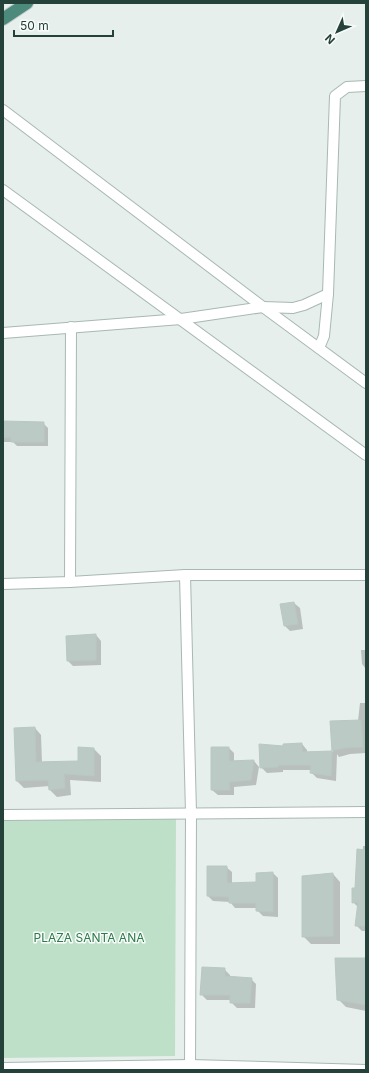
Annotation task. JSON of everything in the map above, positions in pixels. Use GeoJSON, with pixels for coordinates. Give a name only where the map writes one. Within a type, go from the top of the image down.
{"type":"FeatureCollection","features":[{"type":"Feature","properties":{"kind":"highway"},"geometry":{"type":"LineString","coordinates":[[3,18],[27,3]]}},
{"type":"Feature","properties":{"kind":"street"},"geometry":{"type":"LineString","coordinates":[[319,348],[324,336],[328,294],[335,96],[347,87],[366,86]]}},
{"type":"Feature","properties":{"kind":"street"},"geometry":{"type":"LineString","coordinates":[[3,110],[366,383]]}},
{"type":"Feature","properties":{"kind":"street"},"geometry":{"type":"LineString","coordinates":[[3,190],[366,454]]}},
{"type":"Feature","properties":{"kind":"street"},"geometry":{"type":"LineString","coordinates":[[3,333],[181,319],[263,307],[293,308],[304,305],[328,294]]}},
{"type":"Feature","properties":{"kind":"street"},"geometry":{"type":"LineString","coordinates":[[70,582],[71,327]]}},
{"type":"Feature","properties":{"kind":"street"},"geometry":{"type":"LineString","coordinates":[[185,575],[191,813],[190,1067]]}},
{"type":"Feature","properties":{"kind":"street"},"geometry":{"type":"LineString","coordinates":[[3,584],[70,582],[185,575],[366,576]]}},
{"type":"Feature","properties":{"kind":"street"},"geometry":{"type":"LineString","coordinates":[[3,815],[366,812]]}},
{"type":"Feature","properties":{"kind":"street"},"geometry":{"type":"LineString","coordinates":[[3,1068],[190,1067],[366,1070]]}},
{"type":"Feature","properties":{"kind":"green space","name":"PLAZA SANTA ANA"},"geometry":{"type":"Polygon","coordinates":[[[176,818],[175,1056],[3,1058],[3,821],[176,818]]]}},
{"type":"Feature","properties":{"kind":"building"},"geometry":{"type":"Polygon","coordinates":[[[3,421],[44,422],[44,442],[11,442],[11,437],[3,438],[3,421]]]}},
{"type":"Feature","properties":{"kind":"building"},"geometry":{"type":"Polygon","coordinates":[[[294,602],[298,624],[284,626],[280,604],[294,602]]]}},
{"type":"Feature","properties":{"kind":"building"},"geometry":{"type":"Polygon","coordinates":[[[96,634],[96,660],[67,661],[66,636],[96,634]]]}},
{"type":"Feature","properties":{"kind":"building"},"geometry":{"type":"Polygon","coordinates":[[[361,720],[363,747],[344,748],[332,751],[330,721],[361,720]]]}},
{"type":"Feature","properties":{"kind":"building"},"geometry":{"type":"Polygon","coordinates":[[[35,727],[36,762],[78,761],[78,747],[94,748],[94,776],[64,774],[65,788],[49,790],[48,780],[16,781],[14,728],[35,727]]]}},
{"type":"Feature","properties":{"kind":"building"},"geometry":{"type":"Polygon","coordinates":[[[302,743],[302,752],[332,751],[331,776],[310,773],[311,765],[278,765],[278,767],[260,768],[259,744],[283,746],[283,744],[302,743]]]}},
{"type":"Feature","properties":{"kind":"building"},"geometry":{"type":"Polygon","coordinates":[[[211,747],[229,747],[229,761],[254,760],[251,780],[229,782],[230,790],[211,790],[211,747]]]}},
{"type":"Feature","properties":{"kind":"building"},"geometry":{"type":"Polygon","coordinates":[[[357,849],[366,850],[366,926],[355,926],[358,902],[352,903],[352,888],[355,888],[357,849]]]}},
{"type":"Feature","properties":{"kind":"building"},"geometry":{"type":"Polygon","coordinates":[[[207,866],[227,866],[227,883],[256,882],[256,873],[273,872],[273,912],[256,911],[256,903],[229,903],[229,897],[207,896],[207,866]]]}},
{"type":"Feature","properties":{"kind":"building"},"geometry":{"type":"Polygon","coordinates":[[[333,873],[333,936],[302,937],[302,876],[333,873]]]}},
{"type":"Feature","properties":{"kind":"building"},"geometry":{"type":"Polygon","coordinates":[[[335,958],[366,958],[366,1005],[337,1000],[335,958]]]}},
{"type":"Feature","properties":{"kind":"building"},"geometry":{"type":"Polygon","coordinates":[[[202,967],[225,968],[225,976],[252,978],[250,1003],[230,1003],[230,995],[200,995],[202,967]]]}}]}
